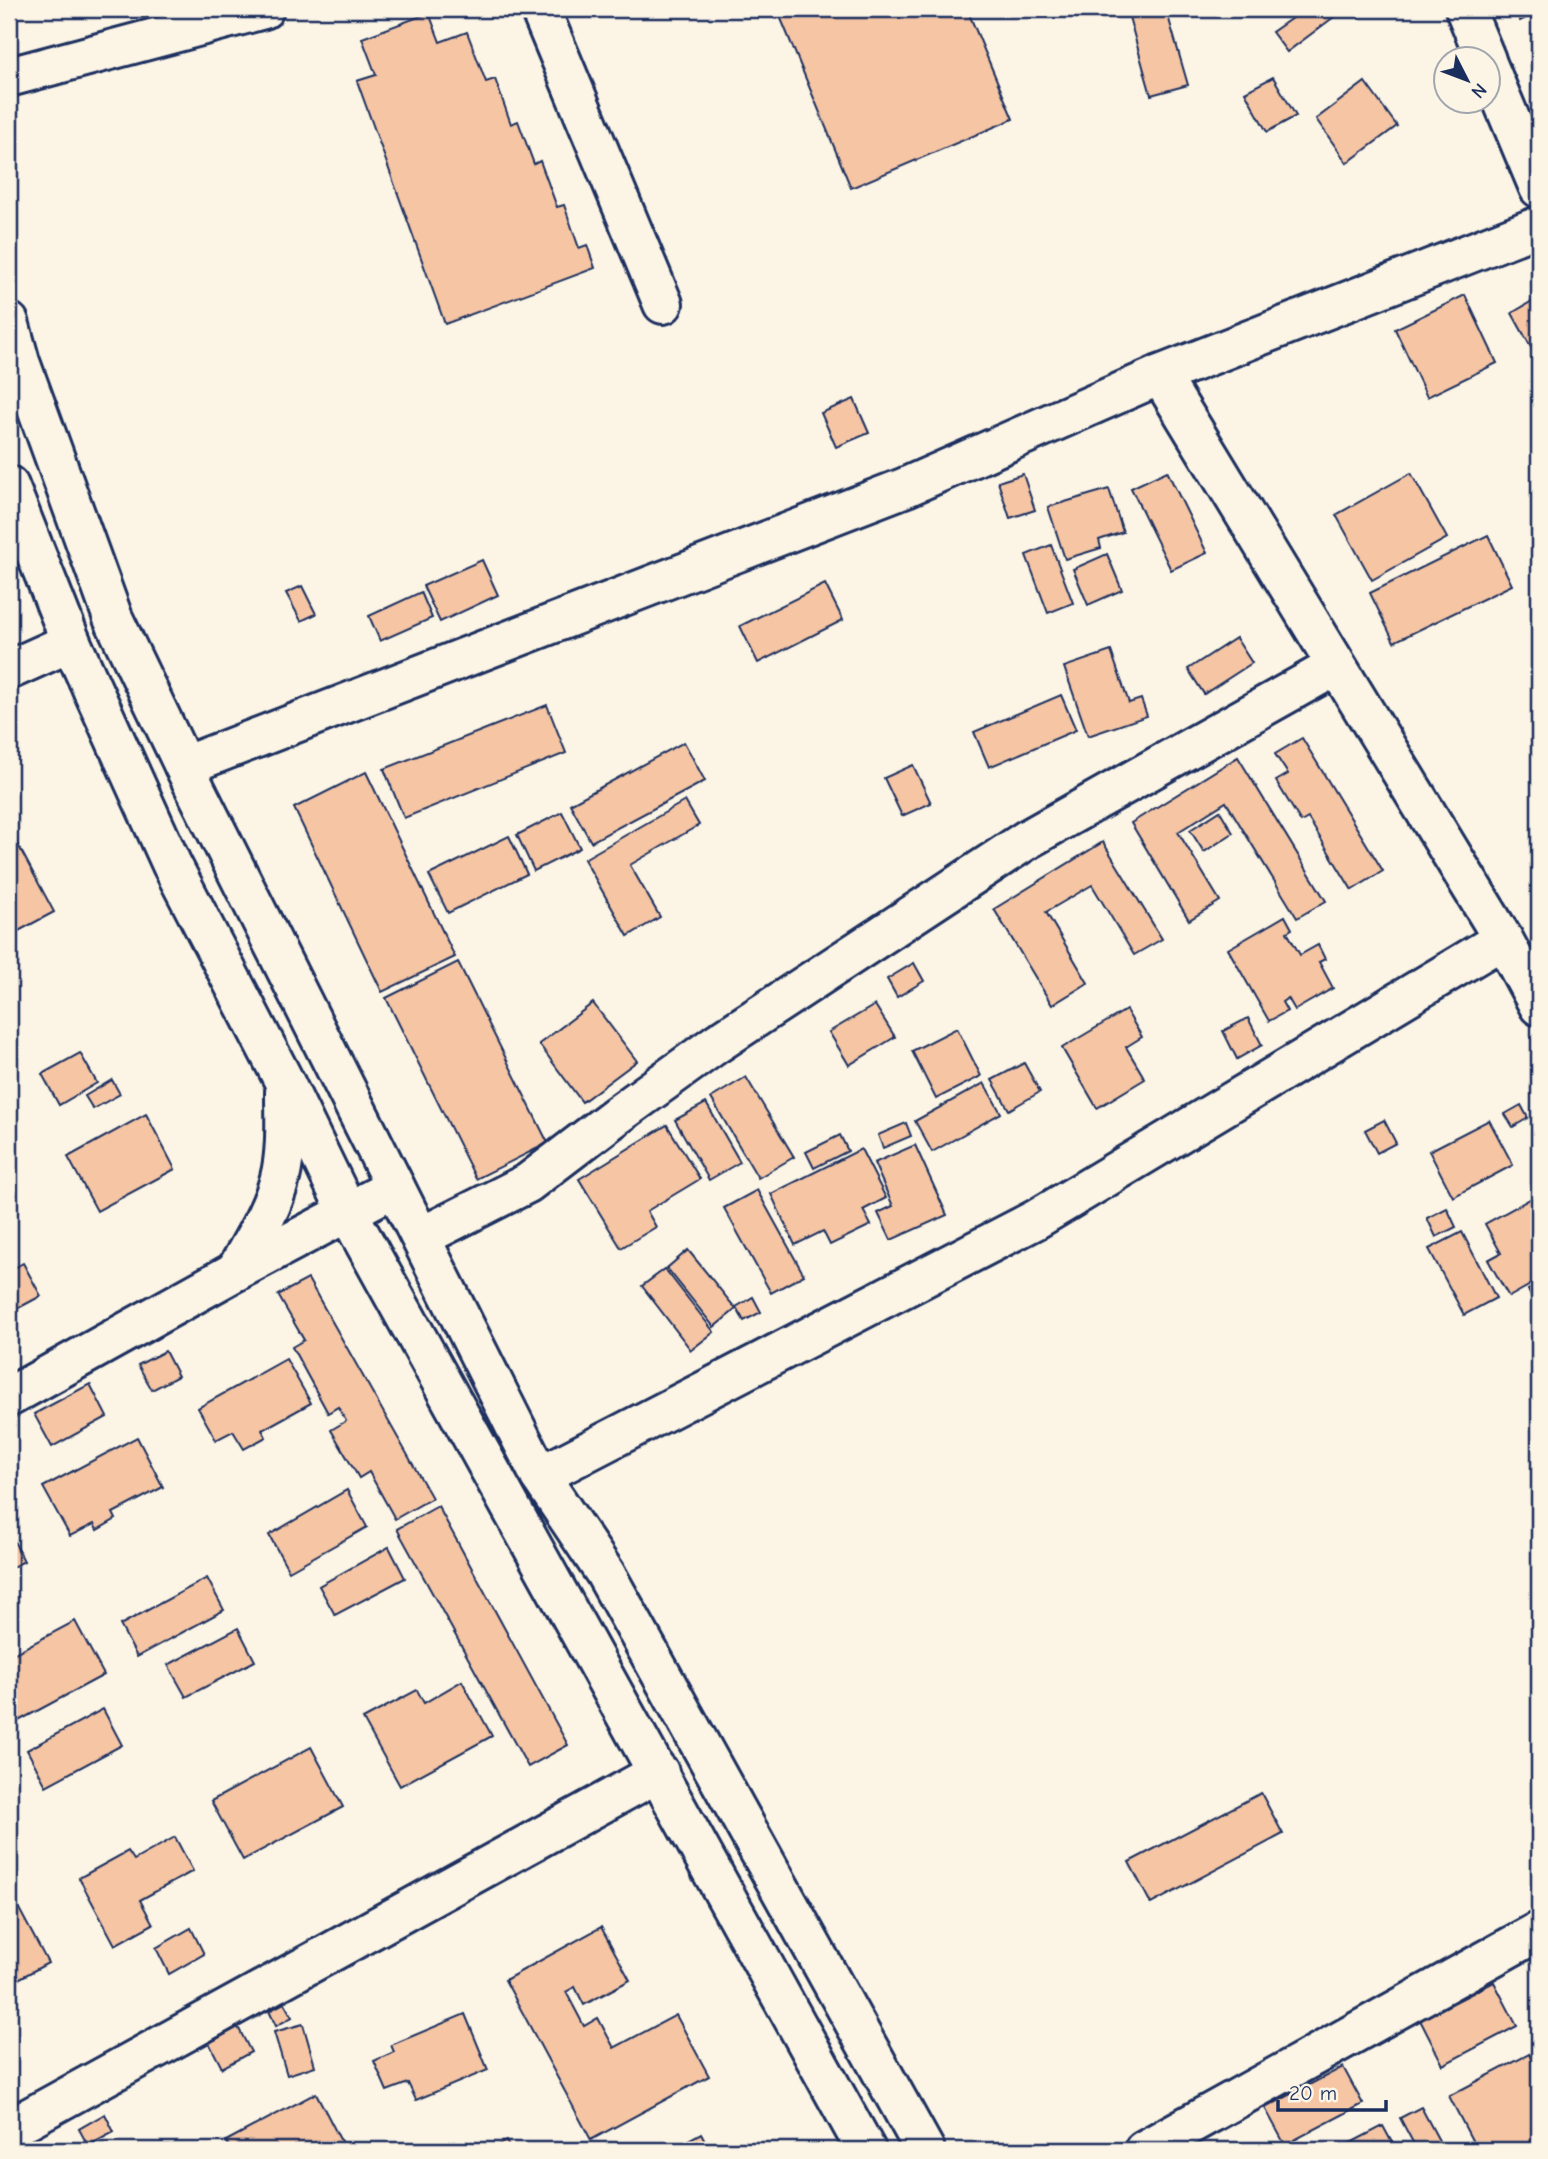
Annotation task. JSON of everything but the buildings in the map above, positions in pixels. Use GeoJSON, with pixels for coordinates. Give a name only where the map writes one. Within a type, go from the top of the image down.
{"type":"FeatureCollection","features":[{"type":"Feature","properties":{"kind":"street"},"geometry":{"type":"LineString","coordinates":[[9,77],[264,9]]}},
{"type":"Feature","properties":{"kind":"street"},"geometry":{"type":"LineString","coordinates":[[540,9],[663,304]]}},
{"type":"Feature","properties":{"kind":"street"},"geometry":{"type":"LineString","coordinates":[[1465,9],[1480,46]]}},
{"type":"Feature","properties":{"kind":"street"},"geometry":{"type":"LineString","coordinates":[[1502,98],[1539,188]]}},
{"type":"Feature","properties":{"kind":"street"},"geometry":{"type":"LineString","coordinates":[[184,766],[906,488],[1160,375],[1539,226]]}},
{"type":"Feature","properties":{"kind":"street"},"geometry":{"type":"LineString","coordinates":[[9,322],[20,362],[113,618],[184,766],[540,1476],[605,1573],[925,2150]]}},
{"type":"Feature","properties":{"kind":"street"},"geometry":{"type":"LineString","coordinates":[[1160,375],[1503,939],[1539,1006]]}},
{"type":"Feature","properties":{"kind":"street"},"geometry":{"type":"LineString","coordinates":[[9,486],[71,642],[172,865],[285,1083],[347,1211],[866,2150]]}},
{"type":"Feature","properties":{"kind":"street"},"geometry":{"type":"LineString","coordinates":[[9,670],[71,642]]}},
{"type":"Feature","properties":{"kind":"street"},"geometry":{"type":"LineString","coordinates":[[421,1237],[528,1183],[615,1116],[716,1044],[1028,839],[1336,666]]}},
{"type":"Feature","properties":{"kind":"street"},"geometry":{"type":"LineString","coordinates":[[540,1476],[1035,1220],[1503,939]]}},
{"type":"Feature","properties":{"kind":"street"},"geometry":{"type":"LineString","coordinates":[[236,1270],[265,1216],[280,1178],[285,1140],[285,1083]]}},
{"type":"Feature","properties":{"kind":"street"},"geometry":{"type":"LineString","coordinates":[[9,1397],[236,1270],[396,1186]]}},
{"type":"Feature","properties":{"kind":"street"},"geometry":{"type":"LineString","coordinates":[[9,2129],[659,1772]]}},
{"type":"Feature","properties":{"kind":"street"},"geometry":{"type":"LineString","coordinates":[[1144,2150],[1536,1942]]}}]}
